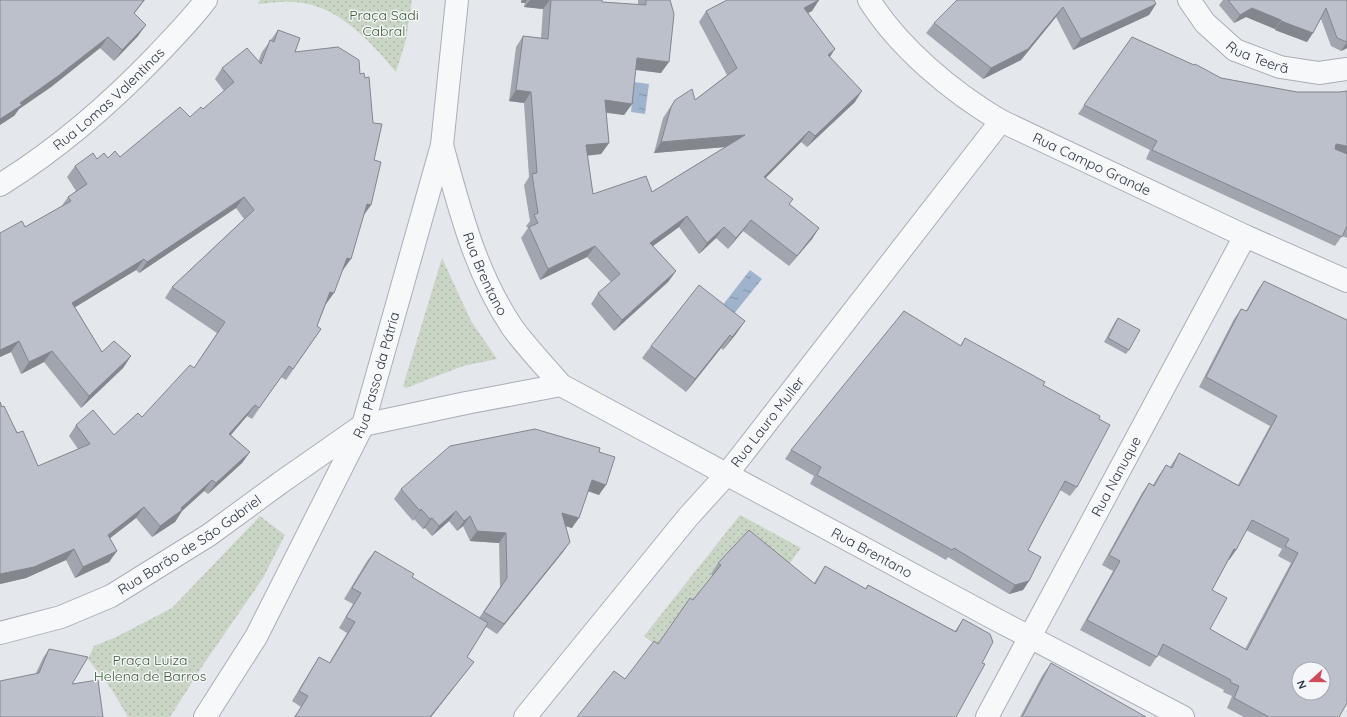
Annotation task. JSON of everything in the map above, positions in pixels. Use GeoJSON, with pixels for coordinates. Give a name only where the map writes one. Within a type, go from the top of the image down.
{"type":"FeatureCollection","features":[{"type":"Feature","properties":{"kind":"street","name":"Rua Lomas Valentinas"},"geometry":{"type":"LineString","coordinates":[[0,185],[21,172],[89,121],[136,76],[193,17],[206,0]]}},
{"type":"Feature","properties":{"kind":"street","name":"Rua Passo da Pátria"},"geometry":{"type":"LineString","coordinates":[[205,717],[256,637],[363,426],[442,145],[457,0]]}},
{"type":"Feature","properties":{"kind":"street","name":"Rua Campo Grande"},"geometry":{"type":"LineString","coordinates":[[868,0],[906,45],[946,83],[975,106],[1001,121],[1245,236],[1347,281]]}},
{"type":"Feature","properties":{"kind":"street","name":"Rua Teerã"},"geometry":{"type":"LineString","coordinates":[[1189,0],[1205,23],[1235,50],[1280,66],[1319,73],[1347,68]]}},
{"type":"Feature","properties":{"kind":"street","name":"Rua Lauro Muller"},"geometry":{"type":"LineString","coordinates":[[525,717],[688,517],[727,474],[1001,121]]}},
{"type":"Feature","properties":{"kind":"street","name":"Rua Brentano"},"geometry":{"type":"LineString","coordinates":[[442,145],[467,233],[487,284],[512,327],[561,385],[1029,637],[1183,717]]}},
{"type":"Feature","properties":{"kind":"street","name":"Rua Nanuque"},"geometry":{"type":"LineString","coordinates":[[987,717],[1245,236]]}},
{"type":"Feature","properties":{"kind":"street"},"geometry":{"type":"LineString","coordinates":[[363,426],[466,403],[561,385]]}},
{"type":"Feature","properties":{"kind":"street","name":"Rua Barão de São Gabriel"},"geometry":{"type":"LineString","coordinates":[[0,633],[61,617],[111,596],[209,535],[280,483],[363,426]]}},
{"type":"Feature","properties":{"kind":"green space","name":"Praça Sadi Cabral"},"geometry":{"type":"Polygon","coordinates":[[[260,0],[412,0],[406,40],[396,72],[364,37],[339,17],[311,5],[295,2],[258,4],[260,0]]]}},
{"type":"Feature","properties":{"kind":"green space"},"geometry":{"type":"Polygon","coordinates":[[[442,258],[471,321],[497,359],[463,366],[406,388],[403,386],[442,258]]]}},
{"type":"Feature","properties":{"kind":"green space"},"geometry":{"type":"Polygon","coordinates":[[[740,515],[801,548],[782,574],[711,574],[714,576],[657,646],[644,636],[740,515]]]}},
{"type":"Feature","properties":{"kind":"green space","name":"Praça Luiza Helena de Barros"},"geometry":{"type":"Polygon","coordinates":[[[260,516],[285,535],[263,578],[203,665],[170,717],[128,717],[112,690],[88,659],[94,646],[116,637],[172,608],[260,516]]]}},
{"type":"Feature","properties":{"kind":"water"},"geometry":{"type":"Polygon","coordinates":[[[634,82],[649,84],[645,114],[631,112],[634,82]]]}},
{"type":"Feature","properties":{"kind":"water"},"geometry":{"type":"Polygon","coordinates":[[[750,270],[762,279],[733,315],[722,306],[750,270]]]}},
{"type":"Feature","properties":{"kind":"building"},"geometry":{"type":"Polygon","coordinates":[[[0,0],[144,0],[134,13],[146,25],[122,50],[108,37],[58,76],[20,103],[22,105],[0,119],[0,0]]]}},
{"type":"Feature","properties":{"kind":"building"},"geometry":{"type":"Polygon","coordinates":[[[551,0],[602,0],[602,2],[646,5],[646,0],[670,0],[674,14],[669,62],[637,58],[632,104],[605,100],[609,143],[586,145],[593,194],[646,176],[652,192],[745,135],[661,142],[671,107],[675,100],[692,89],[695,100],[737,68],[706,11],[727,0],[819,0],[804,8],[835,49],[828,55],[862,91],[815,136],[809,131],[764,177],[793,199],[789,204],[819,228],[797,256],[751,220],[736,238],[724,227],[707,243],[687,216],[650,243],[676,271],[622,320],[598,293],[620,274],[595,246],[548,269],[529,227],[538,223],[534,215],[538,213],[532,174],[537,173],[531,92],[516,90],[523,36],[548,39],[551,0]]]}},
{"type":"Feature","properties":{"kind":"building"},"geometry":{"type":"Polygon","coordinates":[[[957,0],[1154,0],[1156,4],[1081,39],[1063,7],[1028,49],[991,68],[934,23],[957,0]]]}},
{"type":"Feature","properties":{"kind":"building"},"geometry":{"type":"Polygon","coordinates":[[[1228,0],[1347,0],[1347,42],[1337,38],[1326,8],[1313,33],[1252,8],[1240,15],[1228,0]]]}},
{"type":"Feature","properties":{"kind":"building"},"geometry":{"type":"Polygon","coordinates":[[[278,30],[300,38],[295,52],[338,47],[359,60],[360,74],[364,73],[365,78],[369,77],[373,123],[382,124],[374,160],[381,162],[371,205],[367,204],[351,259],[347,258],[334,293],[330,292],[317,326],[321,329],[293,369],[289,366],[259,408],[255,405],[229,434],[250,452],[216,483],[212,480],[181,508],[182,510],[160,526],[144,507],[108,535],[117,551],[83,567],[74,549],[34,567],[0,574],[0,402],[2,407],[4,406],[17,433],[23,431],[38,466],[90,444],[76,425],[93,410],[114,435],[138,413],[142,417],[190,365],[194,368],[225,322],[172,287],[254,210],[244,197],[147,262],[144,259],[72,303],[102,352],[114,341],[131,356],[89,396],[52,351],[29,362],[19,341],[0,350],[0,233],[22,221],[25,227],[71,201],[68,197],[87,184],[75,166],[93,153],[97,159],[104,153],[108,158],[115,151],[120,157],[180,107],[190,117],[201,107],[203,109],[234,82],[222,68],[247,48],[261,64],[270,40],[274,42],[278,30]]]}},
{"type":"Feature","properties":{"kind":"building"},"geometry":{"type":"Polygon","coordinates":[[[1132,37],[1194,65],[1195,64],[1221,78],[1297,92],[1347,91],[1347,146],[1336,144],[1335,149],[1347,154],[1347,226],[1342,237],[1152,150],[1157,141],[1084,105],[1132,37]]]}},
{"type":"Feature","properties":{"kind":"building"},"geometry":{"type":"Polygon","coordinates":[[[1264,281],[1347,320],[1347,703],[1339,717],[1269,717],[1234,698],[1239,686],[1230,682],[1231,680],[1163,644],[1157,657],[1087,620],[1120,561],[1109,555],[1149,483],[1154,486],[1166,465],[1172,468],[1179,453],[1239,486],[1277,416],[1206,377],[1241,309],[1247,311],[1264,281]],[[1252,520],[1236,550],[1234,549],[1212,590],[1227,598],[1210,629],[1247,650],[1298,553],[1285,546],[1289,539],[1252,520]]]}},
{"type":"Feature","properties":{"kind":"building"},"geometry":{"type":"Polygon","coordinates":[[[699,285],[745,321],[732,337],[730,335],[695,379],[651,346],[699,285]]]}},
{"type":"Feature","properties":{"kind":"building"},"geometry":{"type":"Polygon","coordinates":[[[904,311],[961,346],[965,338],[1045,382],[1043,385],[1100,416],[1099,419],[1110,425],[1077,487],[1065,481],[1028,550],[1041,557],[1029,581],[1015,585],[954,548],[952,550],[817,475],[821,467],[791,450],[904,311]]]}},
{"type":"Feature","properties":{"kind":"building"},"geometry":{"type":"Polygon","coordinates":[[[1118,318],[1140,330],[1129,350],[1108,338],[1118,318]]]}},
{"type":"Feature","properties":{"kind":"building"},"geometry":{"type":"Polygon","coordinates":[[[535,429],[600,448],[599,452],[615,457],[606,485],[592,480],[579,518],[562,513],[570,542],[504,624],[484,612],[507,578],[506,533],[477,531],[470,516],[464,521],[456,511],[439,526],[421,509],[420,511],[401,489],[450,446],[535,429]]]}},
{"type":"Feature","properties":{"kind":"building"},"geometry":{"type":"Polygon","coordinates":[[[749,530],[815,584],[825,566],[866,589],[868,585],[956,632],[963,619],[990,634],[993,642],[982,663],[985,664],[956,717],[577,717],[614,671],[625,679],[654,641],[658,644],[690,598],[693,600],[721,565],[718,563],[749,530]]]}},
{"type":"Feature","properties":{"kind":"building"},"geometry":{"type":"Polygon","coordinates":[[[375,551],[414,574],[412,577],[488,623],[467,657],[474,662],[430,717],[295,717],[308,696],[299,691],[319,657],[330,663],[355,622],[346,617],[361,593],[352,588],[375,551]]]}},
{"type":"Feature","properties":{"kind":"building"},"geometry":{"type":"Polygon","coordinates":[[[49,649],[88,657],[72,684],[98,680],[103,717],[0,717],[0,681],[39,673],[49,649]]]}},
{"type":"Feature","properties":{"kind":"building"},"geometry":{"type":"Polygon","coordinates":[[[1051,663],[1146,717],[1022,717],[1051,663]]]}}]}
